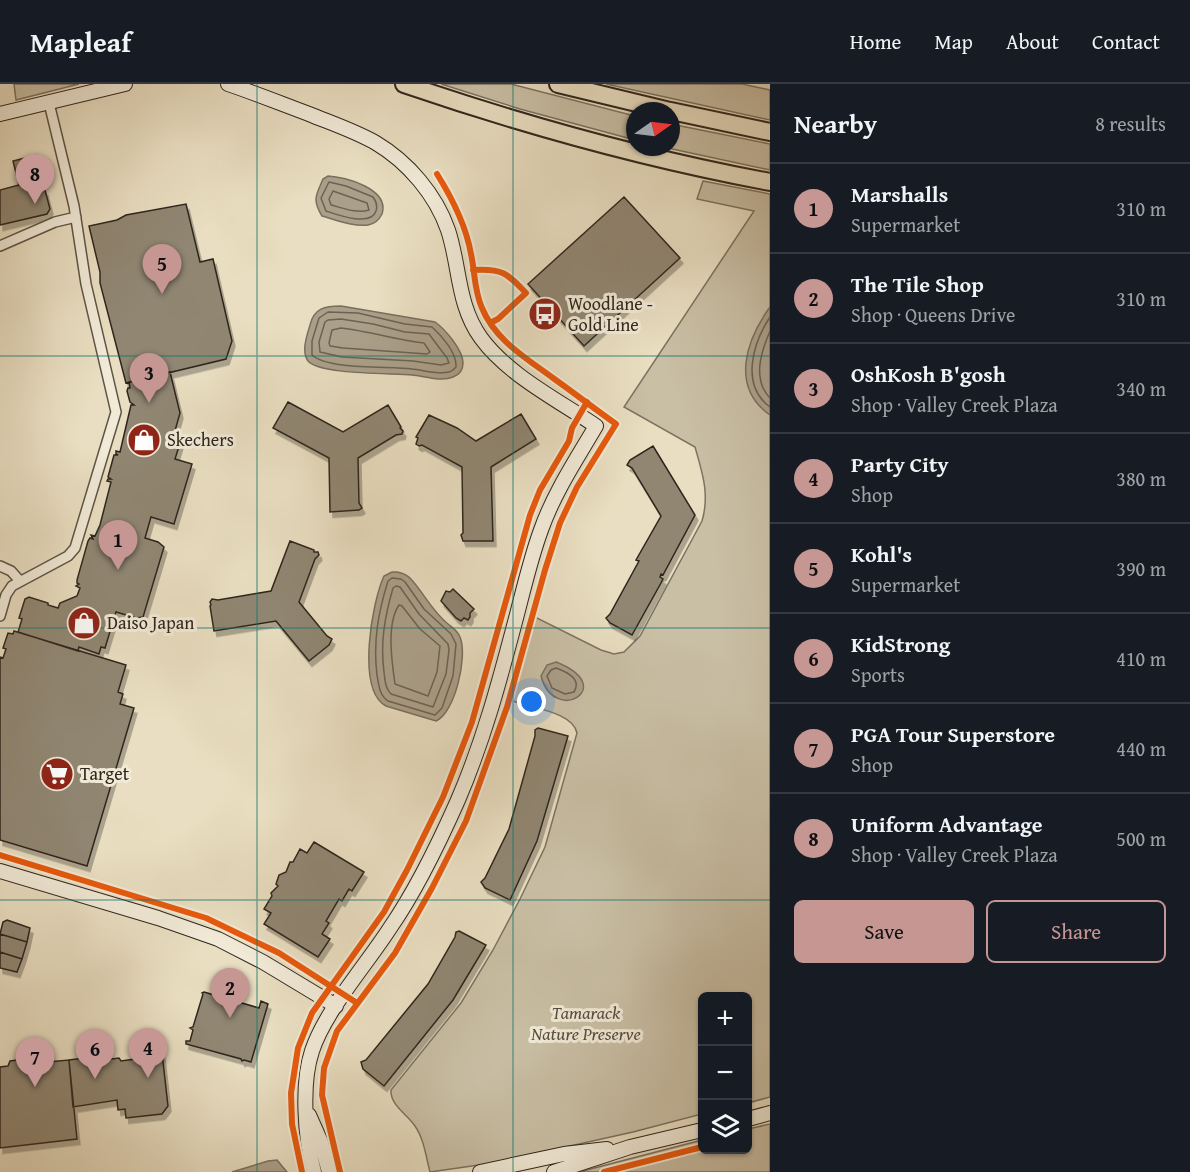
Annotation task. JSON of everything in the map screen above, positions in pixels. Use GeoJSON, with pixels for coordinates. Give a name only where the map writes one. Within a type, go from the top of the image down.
{"type":"FeatureCollection","features":[{"type":"Feature","properties":{"kind":"highway"},"geometry":{"type":"LineString","coordinates":[[404,84],[506,118],[600,144],[684,165],[770,182]]}},
{"type":"Feature","properties":{"kind":"highway"},"geometry":{"type":"LineString","coordinates":[[558,84],[633,102]]}},
{"type":"Feature","properties":{"kind":"highway"},"geometry":{"type":"LineString","coordinates":[[680,113],[770,132]]}},
{"type":"Feature","properties":{"kind":"street"},"geometry":{"type":"LineString","coordinates":[[0,114],[125,84]]}},
{"type":"Feature","properties":{"kind":"street"},"geometry":{"type":"LineString","coordinates":[[228,84],[355,133],[377,143],[396,157],[429,193],[446,226],[453,246],[464,306],[481,338],[508,366],[596,426],[561,484],[541,530],[493,703],[458,800],[423,872],[392,926],[336,1006],[321,1030],[312,1051],[307,1077],[307,1146],[314,1172]]}},
{"type":"Feature","properties":{"kind":"street"},"geometry":{"type":"LineString","coordinates":[[0,616],[6,586],[20,581],[74,551],[116,415],[84,274],[76,217],[49,103]]}},
{"type":"Feature","properties":{"kind":"street"},"geometry":{"type":"LineString","coordinates":[[0,246],[55,222],[76,217]]}},
{"type":"Feature","properties":{"kind":"street"},"geometry":{"type":"LineString","coordinates":[[0,566],[11,571],[20,581]]}},
{"type":"Feature","properties":{"kind":"street"},"geometry":{"type":"LineString","coordinates":[[0,871],[218,939],[263,962],[336,1006]]}},
{"type":"Feature","properties":{"kind":"street"},"geometry":{"type":"LineString","coordinates":[[307,1110],[321,1142],[329,1172]]}},
{"type":"Feature","properties":{"kind":"street"},"geometry":{"type":"LineString","coordinates":[[752,1118],[770,1113]]}},
{"type":"Feature","properties":{"kind":"street"},"geometry":{"type":"LineString","coordinates":[[554,1172],[630,1147],[698,1131]]}},
{"type":"Feature","properties":{"kind":"street"},"geometry":{"type":"LineString","coordinates":[[480,1172],[564,1154],[630,1147]]}},
{"type":"Feature","properties":{"kind":"green space"},"geometry":{"type":"Polygon","coordinates":[[[14,84],[79,84],[16,100],[14,84]]]}},
{"type":"Feature","properties":{"kind":"green space"},"geometry":{"type":"Polygon","coordinates":[[[441,84],[511,84],[626,114],[626,138],[520,109],[441,84]]]}},
{"type":"Feature","properties":{"kind":"green space"},"geometry":{"type":"Polygon","coordinates":[[[606,84],[742,84],[770,90],[770,120],[606,84]]]}},
{"type":"Feature","properties":{"kind":"green space"},"geometry":{"type":"Polygon","coordinates":[[[680,126],[770,144],[770,170],[680,151],[680,126]]]}},
{"type":"Feature","properties":{"kind":"green space","name":"Tamarack Nature Preserve"},"geometry":{"type":"Polygon","coordinates":[[[703,181],[770,194],[770,1097],[752,1102],[752,992],[698,992],[698,1115],[493,1163],[430,1172],[418,1131],[396,1105],[391,1090],[461,1003],[520,899],[545,847],[577,733],[574,726],[560,715],[513,701],[511,698],[515,680],[509,699],[509,688],[529,614],[601,650],[614,654],[624,652],[640,636],[702,521],[705,492],[695,447],[624,407],[754,211],[697,199],[703,181]]]}},
{"type":"Feature","properties":{"kind":"green space"},"geometry":{"type":"Polygon","coordinates":[[[770,1124],[770,1172],[579,1172],[698,1141],[698,1154],[752,1154],[752,1128],[770,1124]]]}},
{"type":"Feature","properties":{"kind":"water"},"geometry":{"type":"Polygon","coordinates":[[[328,176],[355,182],[373,191],[383,205],[382,214],[378,220],[375,223],[357,225],[322,216],[316,198],[323,179],[328,176]]]}},
{"type":"Feature","properties":{"kind":"water"},"geometry":{"type":"Polygon","coordinates":[[[341,306],[435,322],[457,346],[463,363],[459,374],[438,379],[412,375],[341,371],[315,366],[308,361],[305,353],[306,338],[312,319],[321,309],[341,306]]]}},
{"type":"Feature","properties":{"kind":"water"},"geometry":{"type":"Polygon","coordinates":[[[770,307],[770,415],[758,404],[750,391],[746,377],[746,363],[754,334],[770,307]]]}},
{"type":"Feature","properties":{"kind":"water"},"geometry":{"type":"Polygon","coordinates":[[[397,572],[410,578],[442,619],[457,631],[460,637],[462,657],[458,683],[449,707],[436,721],[386,706],[377,697],[371,683],[369,645],[375,605],[384,576],[397,572]]]}},
{"type":"Feature","properties":{"kind":"water"},"geometry":{"type":"Polygon","coordinates":[[[556,662],[574,672],[582,682],[583,691],[577,697],[568,700],[558,698],[548,691],[541,676],[547,665],[556,662]]]}},
{"type":"Feature","properties":{"kind":"water"},"geometry":{"type":"Polygon","coordinates":[[[277,1160],[287,1172],[232,1172],[268,1161],[277,1160]]]}},
{"type":"Feature","properties":{"kind":"building"},"geometry":{"type":"Polygon","coordinates":[[[37,155],[43,190],[45,190],[50,209],[47,214],[0,225],[0,190],[19,185],[13,161],[37,155]]]}},
{"type":"Feature","properties":{"kind":"building"},"geometry":{"type":"Polygon","coordinates":[[[624,197],[680,258],[584,346],[528,284],[624,197]]]}},
{"type":"Feature","properties":{"kind":"building"},"geometry":{"type":"Polygon","coordinates":[[[186,204],[200,262],[213,259],[232,341],[226,359],[126,383],[100,283],[100,272],[89,226],[117,220],[126,215],[186,204]]]}},
{"type":"Feature","properties":{"kind":"building"},"geometry":{"type":"Polygon","coordinates":[[[170,372],[180,413],[173,438],[181,440],[175,459],[192,464],[174,524],[151,517],[145,538],[158,542],[164,547],[143,617],[136,618],[116,612],[105,648],[101,647],[99,654],[79,647],[78,651],[18,632],[22,619],[19,618],[25,599],[29,597],[58,608],[60,603],[77,596],[80,588],[76,586],[79,584],[77,580],[88,541],[90,538],[93,539],[91,535],[95,536],[100,525],[111,482],[107,481],[111,479],[108,477],[114,455],[118,455],[116,451],[120,452],[131,405],[134,405],[130,402],[127,391],[130,388],[129,382],[170,372]]]}},
{"type":"Feature","properties":{"kind":"building"},"geometry":{"type":"Polygon","coordinates":[[[288,402],[343,432],[388,405],[403,431],[402,434],[396,435],[358,458],[359,503],[362,508],[330,512],[329,458],[273,428],[288,402]]]}},
{"type":"Feature","properties":{"kind":"building"},"geometry":{"type":"Polygon","coordinates":[[[521,414],[536,439],[491,467],[493,541],[463,541],[461,535],[463,533],[462,467],[422,445],[419,446],[416,444],[418,438],[416,437],[429,415],[457,428],[476,441],[521,414]]]}},
{"type":"Feature","properties":{"kind":"building"},"geometry":{"type":"Polygon","coordinates":[[[653,446],[695,515],[663,575],[661,574],[660,577],[663,579],[632,635],[610,623],[606,618],[639,561],[636,560],[661,516],[632,468],[627,465],[630,460],[653,446]]]}},
{"type":"Feature","properties":{"kind":"building"},"geometry":{"type":"Polygon","coordinates":[[[290,541],[314,550],[319,555],[315,559],[299,602],[332,639],[329,645],[309,661],[276,621],[214,631],[210,606],[212,599],[271,591],[290,541]]]}},
{"type":"Feature","properties":{"kind":"building"},"geometry":{"type":"Polygon","coordinates":[[[453,589],[474,609],[468,620],[464,618],[461,621],[456,618],[441,601],[446,591],[450,592],[453,589]]]}},
{"type":"Feature","properties":{"kind":"building","name":"Target"},"geometry":{"type":"Polygon","coordinates":[[[14,631],[126,665],[118,692],[123,694],[120,704],[134,708],[87,866],[0,840],[0,657],[3,658],[6,649],[3,648],[8,633],[13,634],[14,631]]]}},
{"type":"Feature","properties":{"kind":"building"},"geometry":{"type":"Polygon","coordinates":[[[538,728],[568,736],[537,841],[510,900],[485,888],[481,882],[509,829],[535,730],[538,728]]]}},
{"type":"Feature","properties":{"kind":"building"},"geometry":{"type":"Polygon","coordinates":[[[314,842],[364,872],[352,891],[349,889],[342,901],[339,899],[326,921],[329,923],[322,934],[330,939],[318,957],[264,924],[271,913],[264,909],[272,896],[271,893],[278,886],[276,884],[279,875],[286,872],[300,849],[307,853],[314,842]]]}},
{"type":"Feature","properties":{"kind":"building"},"geometry":{"type":"Polygon","coordinates":[[[7,920],[30,928],[27,942],[0,934],[3,922],[7,920]]]}},
{"type":"Feature","properties":{"kind":"building"},"geometry":{"type":"Polygon","coordinates":[[[459,931],[486,945],[453,1000],[384,1086],[363,1069],[361,1062],[366,1060],[428,984],[456,932],[459,931]]]}},
{"type":"Feature","properties":{"kind":"building"},"geometry":{"type":"Polygon","coordinates":[[[0,934],[27,942],[22,959],[0,952],[0,934]]]}},
{"type":"Feature","properties":{"kind":"building"},"geometry":{"type":"Polygon","coordinates":[[[0,952],[22,959],[17,972],[0,968],[0,952]]]}},
{"type":"Feature","properties":{"kind":"building"},"geometry":{"type":"Polygon","coordinates":[[[204,992],[259,1008],[261,1001],[268,1004],[251,1062],[186,1044],[186,1041],[190,1041],[193,1030],[190,1028],[193,1027],[204,992]]]}},
{"type":"Feature","properties":{"kind":"building"},"geometry":{"type":"Polygon","coordinates":[[[162,1053],[168,1106],[162,1114],[126,1118],[125,1109],[118,1110],[117,1100],[73,1107],[69,1060],[93,1057],[96,1061],[119,1058],[121,1061],[135,1059],[135,1056],[162,1053]]]}},
{"type":"Feature","properties":{"kind":"building"},"geometry":{"type":"Polygon","coordinates":[[[32,1058],[36,1063],[69,1060],[77,1139],[0,1148],[0,1067],[8,1066],[10,1061],[32,1058]]]}},
{"type":"Feature","properties":{"kind":"cycle path"},"geometry":{"type":"LineString","coordinates":[[340,1172],[322,1095],[324,1068],[337,1031],[395,953],[466,821],[507,707],[560,523],[577,487],[616,424],[522,356],[495,330],[479,301],[469,243],[462,222],[437,174]]}},
{"type":"Feature","properties":{"kind":"cycle path"},"geometry":{"type":"LineString","coordinates":[[473,270],[503,273],[526,293],[498,319],[490,323]]}},
{"type":"Feature","properties":{"kind":"cycle path"},"geometry":{"type":"LineString","coordinates":[[302,1172],[292,1124],[291,1093],[298,1048],[312,1013],[384,912],[443,797],[472,722],[530,515],[540,490],[569,441],[572,428],[587,402]]}},
{"type":"Feature","properties":{"kind":"cycle path"},"geometry":{"type":"LineString","coordinates":[[0,855],[206,918],[279,953],[357,1003]]}},
{"type":"Feature","properties":{"kind":"cycle path"},"geometry":{"type":"LineString","coordinates":[[604,1172],[698,1148]]}},
{"type":"Feature","properties":{"kind":"place","name":"Uniform Advantage"},"geometry":{"type":"Point","coordinates":[35,204]}},
{"type":"Feature","properties":{"kind":"place","name":"Kohl's"},"geometry":{"type":"Point","coordinates":[162,294]}},
{"type":"Feature","properties":{"kind":"place","name":"Woodlane - Gold Line"},"geometry":{"type":"Point","coordinates":[545,314]}},
{"type":"Feature","properties":{"kind":"place","name":"OshKosh B'gosh"},"geometry":{"type":"Point","coordinates":[149,403]}},
{"type":"Feature","properties":{"kind":"place","name":"Skechers"},"geometry":{"type":"Point","coordinates":[144,440]}},
{"type":"Feature","properties":{"kind":"place","name":"Marshalls"},"geometry":{"type":"Point","coordinates":[118,570]}},
{"type":"Feature","properties":{"kind":"place","name":"Daiso Japan"},"geometry":{"type":"Point","coordinates":[84,623]}},
{"type":"Feature","properties":{"kind":"place","name":"Target"},"geometry":{"type":"Point","coordinates":[57,774]}},
{"type":"Feature","properties":{"kind":"place","name":"The Tile Shop"},"geometry":{"type":"Point","coordinates":[230,1018]}},
{"type":"Feature","properties":{"kind":"place","name":"Party City"},"geometry":{"type":"Point","coordinates":[148,1078]}},
{"type":"Feature","properties":{"kind":"place","name":"KidStrong"},"geometry":{"type":"Point","coordinates":[95,1079]}},
{"type":"Feature","properties":{"kind":"place","name":"PGA Tour Superstore"},"geometry":{"type":"Point","coordinates":[35,1087]}}]}
